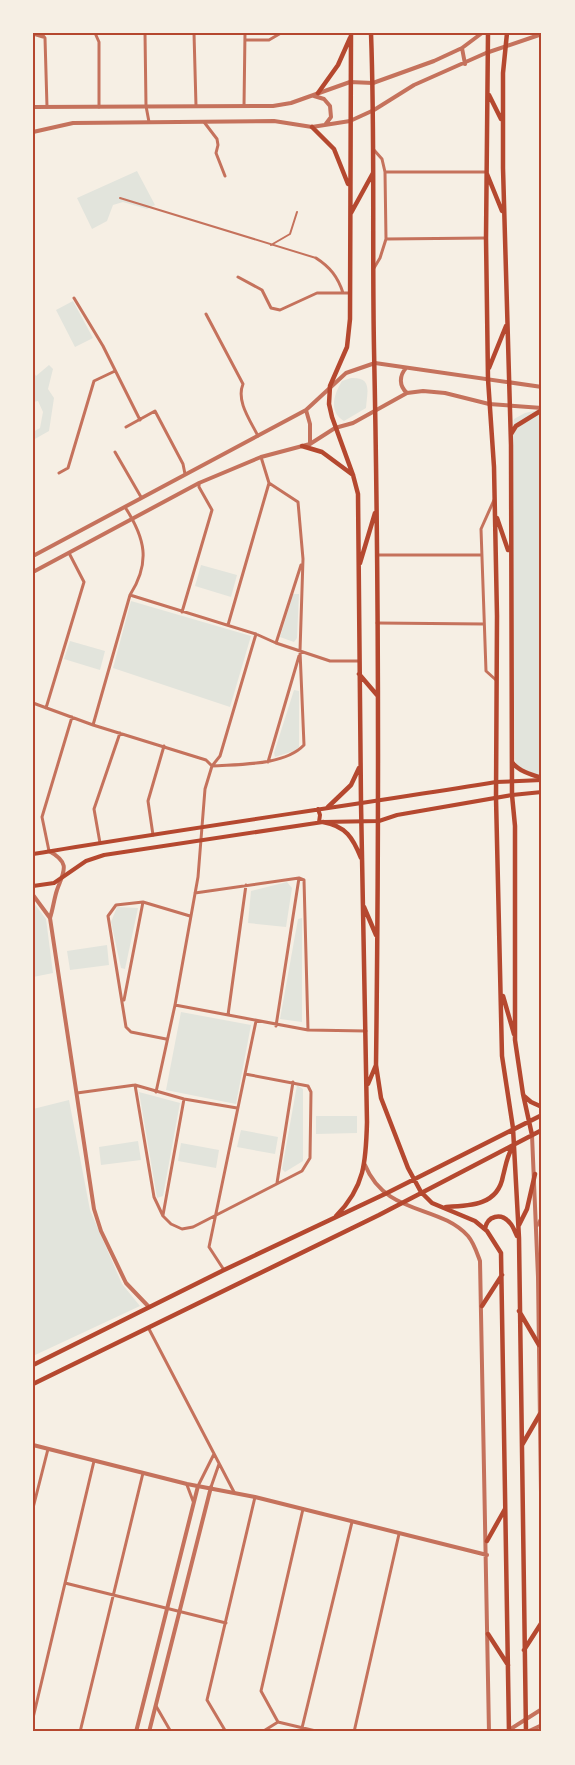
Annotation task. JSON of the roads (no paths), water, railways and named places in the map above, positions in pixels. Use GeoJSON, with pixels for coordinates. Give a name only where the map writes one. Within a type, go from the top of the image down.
{"type":"FeatureCollection","features":[{"type":"Feature","properties":{"kind":"main road"},"geometry":{"type":"LineString","coordinates":[[371,33],[374,110],[379,800],[376,1065],[381,1098],[395,1136],[421,1192],[432,1203],[467,1216],[485,1229],[501,1253],[508,1731]]}},
{"type":"Feature","properties":{"kind":"main road"},"geometry":{"type":"LineString","coordinates":[[488,33],[486,53],[486,238],[488,379],[495,498],[496,798],[502,1056],[515,1143],[519,1238],[526,1732]]}},
{"type":"Feature","properties":{"kind":"main road"},"geometry":{"type":"LineString","coordinates":[[507,33],[503,73],[503,122],[511,434],[515,1040]]}},
{"type":"Feature","properties":{"kind":"main road"},"geometry":{"type":"LineString","coordinates":[[336,1216],[350,1203],[365,1165],[368,1122],[361,803],[358,494],[329,404],[330,386],[347,347],[351,293],[351,34]]}},
{"type":"Feature","properties":{"kind":"main road"},"geometry":{"type":"LineString","coordinates":[[318,93],[338,65],[351,34]]}},
{"type":"Feature","properties":{"kind":"main road"},"geometry":{"type":"LineString","coordinates":[[487,92],[503,122]]}},
{"type":"Feature","properties":{"kind":"main road"},"geometry":{"type":"LineString","coordinates":[[312,127],[334,149],[350,192]]}},
{"type":"Feature","properties":{"kind":"main road"},"geometry":{"type":"LineString","coordinates":[[350,215],[374,171]]}},
{"type":"Feature","properties":{"kind":"main road"},"geometry":{"type":"LineString","coordinates":[[486,172],[504,216]]}},
{"type":"Feature","properties":{"kind":"main road"},"geometry":{"type":"LineString","coordinates":[[488,371],[507,322]]}},
{"type":"Feature","properties":{"kind":"main road"},"geometry":{"type":"LineString","coordinates":[[511,434],[516,426],[542,409]]}},
{"type":"Feature","properties":{"kind":"main road"},"geometry":{"type":"LineString","coordinates":[[302,446],[322,452],[353,475]]}},
{"type":"Feature","properties":{"kind":"main road"},"geometry":{"type":"LineString","coordinates":[[358,568],[376,508]]}},
{"type":"Feature","properties":{"kind":"main road"},"geometry":{"type":"LineString","coordinates":[[495,513],[510,555]]}},
{"type":"Feature","properties":{"kind":"main road"},"geometry":{"type":"LineString","coordinates":[[359,674],[378,696]]}},
{"type":"Feature","properties":{"kind":"main road"},"geometry":{"type":"LineString","coordinates":[[512,762],[521,770],[542,779]]}},
{"type":"Feature","properties":{"kind":"main road"},"geometry":{"type":"LineString","coordinates":[[328,807],[351,785],[361,765]]}},
{"type":"Feature","properties":{"kind":"main road"},"geometry":{"type":"LineString","coordinates":[[33,854],[496,782],[542,779]]}},
{"type":"Feature","properties":{"kind":"main road"},"geometry":{"type":"LineString","coordinates":[[33,886],[54,883],[86,861],[104,855],[321,822],[379,821],[397,814],[542,792]]}},
{"type":"Feature","properties":{"kind":"main road"},"geometry":{"type":"LineString","coordinates":[[318,809],[321,822]]}},
{"type":"Feature","properties":{"kind":"main road"},"geometry":{"type":"LineString","coordinates":[[321,822],[334,824],[351,836],[362,863]]}},
{"type":"Feature","properties":{"kind":"main road"},"geometry":{"type":"LineString","coordinates":[[363,904],[378,939]]}},
{"type":"Feature","properties":{"kind":"main road"},"geometry":{"type":"LineString","coordinates":[[501,989],[515,1040],[532,1135]]}},
{"type":"Feature","properties":{"kind":"main road"},"geometry":{"type":"LineString","coordinates":[[367,1086],[376,1065]]}},
{"type":"Feature","properties":{"kind":"main road"},"geometry":{"type":"LineString","coordinates":[[523,1094],[531,1102],[542,1107]]}},
{"type":"Feature","properties":{"kind":"main road"},"geometry":{"type":"LineString","coordinates":[[33,1365],[542,1115]]}},
{"type":"Feature","properties":{"kind":"main road"},"geometry":{"type":"LineString","coordinates":[[33,1384],[401,1204],[542,1130]]}},
{"type":"Feature","properties":{"kind":"main road"},"geometry":{"type":"LineString","coordinates":[[444,1207],[478,1204],[493,1197],[502,1184],[509,1153],[515,1143]]}},
{"type":"Feature","properties":{"kind":"main road"},"geometry":{"type":"LineString","coordinates":[[518,1227],[527,1209],[534,1174]]}},
{"type":"Feature","properties":{"kind":"main road"},"geometry":{"type":"LineString","coordinates":[[485,1229],[488,1220],[498,1216],[509,1221],[519,1238]]}},
{"type":"Feature","properties":{"kind":"main road"},"geometry":{"type":"LineString","coordinates":[[482,1306],[502,1275]]}},
{"type":"Feature","properties":{"kind":"main road"},"geometry":{"type":"LineString","coordinates":[[519,1310],[541,1345]]}},
{"type":"Feature","properties":{"kind":"main road"},"geometry":{"type":"LineString","coordinates":[[521,1447],[540,1414]]}},
{"type":"Feature","properties":{"kind":"main road"},"geometry":{"type":"LineString","coordinates":[[486,1541],[506,1507]]}},
{"type":"Feature","properties":{"kind":"main road"},"geometry":{"type":"LineString","coordinates":[[524,1650],[542,1623]]}},
{"type":"Feature","properties":{"kind":"main road"},"geometry":{"type":"LineString","coordinates":[[488,1634],[508,1665]]}},
{"type":"Feature","properties":{"kind":"street"},"geometry":{"type":"LineString","coordinates":[[41,33],[45,38],[47,107]]}},
{"type":"Feature","properties":{"kind":"street"},"geometry":{"type":"LineString","coordinates":[[95,33],[99,42],[99,107]]}},
{"type":"Feature","properties":{"kind":"street"},"geometry":{"type":"LineString","coordinates":[[145,33],[146,106],[149,122]]}},
{"type":"Feature","properties":{"kind":"street"},"geometry":{"type":"LineString","coordinates":[[194,33],[196,106]]}},
{"type":"Feature","properties":{"kind":"street"},"geometry":{"type":"LineString","coordinates":[[244,106],[245,33]]}},
{"type":"Feature","properties":{"kind":"street"},"geometry":{"type":"LineString","coordinates":[[245,40],[269,40],[281,33]]}},
{"type":"Feature","properties":{"kind":"street"},"geometry":{"type":"LineString","coordinates":[[33,107],[282,104],[350,82],[373,83],[434,61],[462,48],[482,33]]}},
{"type":"Feature","properties":{"kind":"street"},"geometry":{"type":"LineString","coordinates":[[533,33],[540,35]]}},
{"type":"Feature","properties":{"kind":"street"},"geometry":{"type":"LineString","coordinates":[[33,34],[45,38]]}},
{"type":"Feature","properties":{"kind":"street"},"geometry":{"type":"LineString","coordinates":[[33,132],[73,123],[274,121],[312,127],[350,121],[374,110],[414,85],[486,53],[540,35]]}},
{"type":"Feature","properties":{"kind":"street"},"geometry":{"type":"LineString","coordinates":[[462,48],[465,64]]}},
{"type":"Feature","properties":{"kind":"street"},"geometry":{"type":"LineString","coordinates":[[312,95],[324,99],[330,106],[331,117],[325,125]]}},
{"type":"Feature","properties":{"kind":"street"},"geometry":{"type":"LineString","coordinates":[[202,121],[217,139],[216,153],[225,176]]}},
{"type":"Feature","properties":{"kind":"street"},"geometry":{"type":"LineString","coordinates":[[374,150],[382,159],[385,172],[386,239],[374,268]]}},
{"type":"Feature","properties":{"kind":"street"},"geometry":{"type":"LineString","coordinates":[[385,172],[486,172]]}},
{"type":"Feature","properties":{"kind":"street"},"geometry":{"type":"LineString","coordinates":[[120,198],[316,258],[335,274],[343,293]]}},
{"type":"Feature","properties":{"kind":"street"},"geometry":{"type":"LineString","coordinates":[[271,245],[290,234],[297,212]]}},
{"type":"Feature","properties":{"kind":"street"},"geometry":{"type":"LineString","coordinates":[[386,239],[486,238]]}},
{"type":"Feature","properties":{"kind":"street"},"geometry":{"type":"LineString","coordinates":[[238,277],[262,290],[272,308],[280,310],[317,293],[351,293]]}},
{"type":"Feature","properties":{"kind":"street"},"geometry":{"type":"LineString","coordinates":[[74,298],[103,346],[140,420]]}},
{"type":"Feature","properties":{"kind":"street"},"geometry":{"type":"LineString","coordinates":[[206,314],[243,384],[240,391],[241,401],[258,436]]}},
{"type":"Feature","properties":{"kind":"street"},"geometry":{"type":"LineString","coordinates":[[34,554],[306,410],[346,373],[375,363],[542,387]]}},
{"type":"Feature","properties":{"kind":"street"},"geometry":{"type":"LineString","coordinates":[[406,367],[400,380],[407,393]]}},
{"type":"Feature","properties":{"kind":"street"},"geometry":{"type":"LineString","coordinates":[[59,472],[68,468],[94,381],[116,371]]}},
{"type":"Feature","properties":{"kind":"street"},"geometry":{"type":"LineString","coordinates":[[33,572],[200,483],[261,457],[310,444],[335,428],[353,423],[407,393],[423,391],[446,393],[489,404],[542,409]]}},
{"type":"Feature","properties":{"kind":"street"},"geometry":{"type":"LineString","coordinates":[[306,410],[310,423],[310,444]]}},
{"type":"Feature","properties":{"kind":"street"},"geometry":{"type":"LineString","coordinates":[[126,427],[155,411],[183,464],[185,474]]}},
{"type":"Feature","properties":{"kind":"street"},"geometry":{"type":"LineString","coordinates":[[115,452],[141,497]]}},
{"type":"Feature","properties":{"kind":"street"},"geometry":{"type":"LineString","coordinates":[[228,625],[269,483],[261,457]]}},
{"type":"Feature","properties":{"kind":"street"},"geometry":{"type":"LineString","coordinates":[[182,612],[212,510],[199,488],[200,483]]}},
{"type":"Feature","properties":{"kind":"street"},"geometry":{"type":"LineString","coordinates":[[33,703],[93,725],[206,760],[212,766],[268,762],[297,752],[304,745],[300,651],[303,559],[298,502],[269,483]]}},
{"type":"Feature","properties":{"kind":"street"},"geometry":{"type":"LineString","coordinates":[[495,498],[482,529],[482,555],[486,672],[496,680]]}},
{"type":"Feature","properties":{"kind":"street"},"geometry":{"type":"LineString","coordinates":[[93,725],[129,595],[135,587],[144,555],[144,546],[125,507]]}},
{"type":"Feature","properties":{"kind":"street"},"geometry":{"type":"LineString","coordinates":[[46,708],[84,582],[69,553]]}},
{"type":"Feature","properties":{"kind":"street"},"geometry":{"type":"LineString","coordinates":[[377,555],[482,555]]}},
{"type":"Feature","properties":{"kind":"street"},"geometry":{"type":"LineString","coordinates":[[276,643],[303,559]]}},
{"type":"Feature","properties":{"kind":"street"},"geometry":{"type":"LineString","coordinates":[[129,595],[256,634],[330,661],[359,661]]}},
{"type":"Feature","properties":{"kind":"street"},"geometry":{"type":"LineString","coordinates":[[377,623],[484,624]]}},
{"type":"Feature","properties":{"kind":"street"},"geometry":{"type":"LineString","coordinates":[[156,1092],[175,1005],[195,893],[205,789],[212,766],[220,756],[256,634]]}},
{"type":"Feature","properties":{"kind":"street"},"geometry":{"type":"LineString","coordinates":[[268,762],[300,651]]}},
{"type":"Feature","properties":{"kind":"street"},"geometry":{"type":"LineString","coordinates":[[72,717],[42,817],[49,851],[60,857],[64,865],[64,876],[57,890],[50,918],[94,1209],[101,1231],[126,1282],[149,1307]]}},
{"type":"Feature","properties":{"kind":"street"},"geometry":{"type":"LineString","coordinates":[[100,843],[94,809],[120,733]]}},
{"type":"Feature","properties":{"kind":"street"},"geometry":{"type":"LineString","coordinates":[[153,836],[148,801],[164,747]]}},
{"type":"Feature","properties":{"kind":"street"},"geometry":{"type":"LineString","coordinates":[[195,893],[299,878],[304,880],[309,1030]]}},
{"type":"Feature","properties":{"kind":"street"},"geometry":{"type":"LineString","coordinates":[[276,1026],[299,878]]}},
{"type":"Feature","properties":{"kind":"street"},"geometry":{"type":"LineString","coordinates":[[228,1015],[246,885]]}},
{"type":"Feature","properties":{"kind":"street"},"geometry":{"type":"LineString","coordinates":[[33,895],[50,918]]}},
{"type":"Feature","properties":{"kind":"street"},"geometry":{"type":"LineString","coordinates":[[166,1039],[131,1032],[126,1027],[108,916],[116,904],[143,902],[190,916]]}},
{"type":"Feature","properties":{"kind":"street"},"geometry":{"type":"LineString","coordinates":[[123,1003],[143,902]]}},
{"type":"Feature","properties":{"kind":"street"},"geometry":{"type":"LineString","coordinates":[[175,1005],[276,1026],[309,1030],[366,1031]]}},
{"type":"Feature","properties":{"kind":"street"},"geometry":{"type":"LineString","coordinates":[[224,1270],[209,1247],[256,1021]]}},
{"type":"Feature","properties":{"kind":"street"},"geometry":{"type":"LineString","coordinates":[[135,1085],[154,1197],[163,1216],[171,1224],[183,1229],[193,1227],[302,1171],[310,1158],[311,1092],[308,1086],[245,1074]]}},
{"type":"Feature","properties":{"kind":"street"},"geometry":{"type":"LineString","coordinates":[[277,1184],[293,1082]]}},
{"type":"Feature","properties":{"kind":"street"},"geometry":{"type":"LineString","coordinates":[[77,1094],[135,1085],[184,1099],[237,1108]]}},
{"type":"Feature","properties":{"kind":"street"},"geometry":{"type":"LineString","coordinates":[[163,1216],[184,1099]]}},
{"type":"Feature","properties":{"kind":"street"},"geometry":{"type":"LineString","coordinates":[[532,1135],[540,1277],[542,1564]]}},
{"type":"Feature","properties":{"kind":"street"},"geometry":{"type":"LineString","coordinates":[[365,1165],[372,1180],[401,1204],[453,1225],[468,1236],[480,1261],[489,1732]]}},
{"type":"Feature","properties":{"kind":"street"},"geometry":{"type":"LineString","coordinates":[[534,1174],[542,1170]]}},
{"type":"Feature","properties":{"kind":"street"},"geometry":{"type":"LineString","coordinates":[[536,1228],[542,1216]]}},
{"type":"Feature","properties":{"kind":"street"},"geometry":{"type":"LineString","coordinates":[[148,1327],[234,1492]]}},
{"type":"Feature","properties":{"kind":"street"},"geometry":{"type":"LineString","coordinates":[[33,1445],[487,1555]]}},
{"type":"Feature","properties":{"kind":"street"},"geometry":{"type":"LineString","coordinates":[[33,1508],[48,1449]]}},
{"type":"Feature","properties":{"kind":"street"},"geometry":{"type":"LineString","coordinates":[[136,1732],[198,1486],[214,1454]]}},
{"type":"Feature","properties":{"kind":"street"},"geometry":{"type":"LineString","coordinates":[[33,1718],[94,1459]]}},
{"type":"Feature","properties":{"kind":"street"},"geometry":{"type":"LineString","coordinates":[[148,1732],[211,1487],[219,1464]]}},
{"type":"Feature","properties":{"kind":"street"},"geometry":{"type":"LineString","coordinates":[[80,1732],[143,1472]]}},
{"type":"Feature","properties":{"kind":"street"},"geometry":{"type":"LineString","coordinates":[[187,1484],[194,1503]]}},
{"type":"Feature","properties":{"kind":"street"},"geometry":{"type":"LineString","coordinates":[[226,1732],[207,1700],[255,1497]]}},
{"type":"Feature","properties":{"kind":"street"},"geometry":{"type":"LineString","coordinates":[[278,1722],[261,1691],[303,1509]]}},
{"type":"Feature","properties":{"kind":"street"},"geometry":{"type":"LineString","coordinates":[[302,1728],[352,1522]]}},
{"type":"Feature","properties":{"kind":"street"},"geometry":{"type":"LineString","coordinates":[[354,1732],[399,1534]]}},
{"type":"Feature","properties":{"kind":"street"},"geometry":{"type":"LineString","coordinates":[[65,1583],[226,1623]]}},
{"type":"Feature","properties":{"kind":"street"},"geometry":{"type":"LineString","coordinates":[[155,1705],[171,1732]]}},
{"type":"Feature","properties":{"kind":"street"},"geometry":{"type":"LineString","coordinates":[[508,1731],[542,1709]]}},
{"type":"Feature","properties":{"kind":"street"},"geometry":{"type":"LineString","coordinates":[[262,1732],[278,1722],[320,1732]]}},
{"type":"Feature","properties":{"kind":"street"},"geometry":{"type":"LineString","coordinates":[[526,1732],[542,1725]]}}]}
